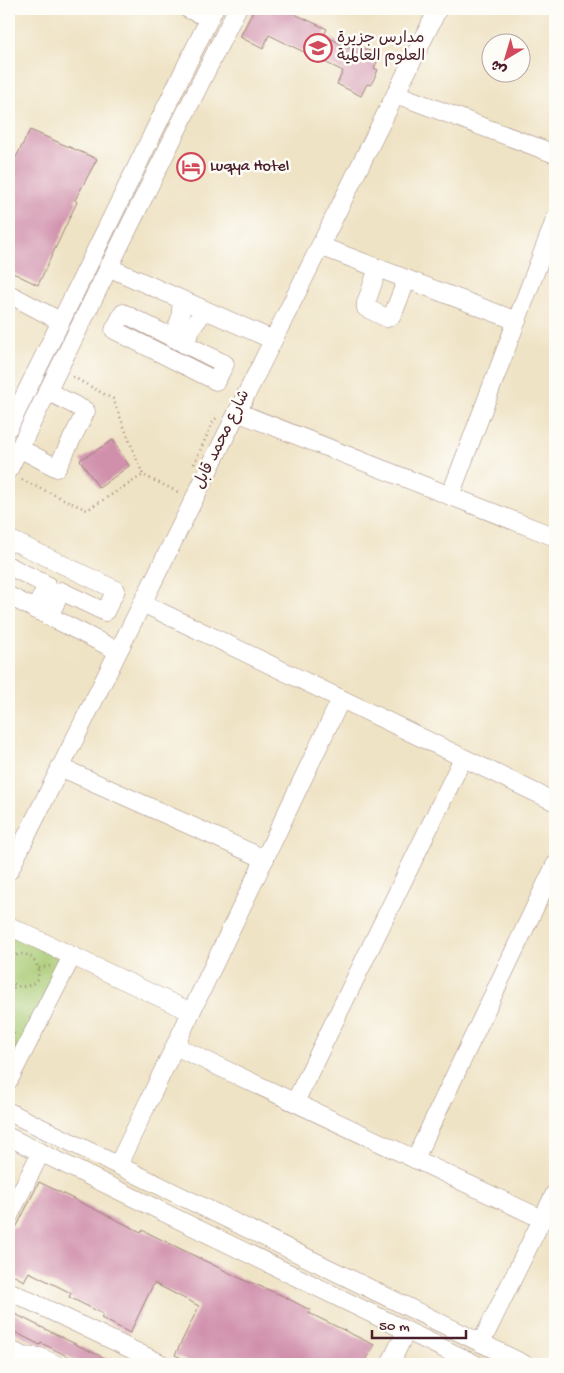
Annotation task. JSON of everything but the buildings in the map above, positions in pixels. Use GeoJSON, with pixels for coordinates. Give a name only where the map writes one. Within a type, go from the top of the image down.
{"type":"FeatureCollection","features":[{"type":"Feature","properties":{"kind":"street"},"geometry":{"type":"LineString","coordinates":[[9,427],[212,13],[188,9]]}},
{"type":"Feature","properties":{"kind":"street"},"geometry":{"type":"LineString","coordinates":[[9,469],[237,9]]}},
{"type":"Feature","properties":{"kind":"street","name":"شارع محمد قابل"},"geometry":{"type":"LineString","coordinates":[[9,871],[438,9]]}},
{"type":"Feature","properties":{"kind":"street"},"geometry":{"type":"LineString","coordinates":[[396,94],[555,154]]}},
{"type":"Feature","properties":{"kind":"street"},"geometry":{"type":"LineString","coordinates":[[151,138],[168,146]]}},
{"type":"Feature","properties":{"kind":"street"},"geometry":{"type":"LineString","coordinates":[[450,496],[555,220]]}},
{"type":"Feature","properties":{"kind":"street"},"geometry":{"type":"LineString","coordinates":[[320,246],[517,322]]}},
{"type":"Feature","properties":{"kind":"street"},"geometry":{"type":"LineString","coordinates":[[108,267],[273,340]]}},
{"type":"Feature","properties":{"kind":"street"},"geometry":{"type":"LineString","coordinates":[[378,268],[366,308],[386,318],[391,318],[407,279]]}},
{"type":"Feature","properties":{"kind":"street"},"geometry":{"type":"LineString","coordinates":[[9,294],[60,321]]}},
{"type":"Feature","properties":{"kind":"street"},"geometry":{"type":"LineString","coordinates":[[178,341],[182,300]]}},
{"type":"Feature","properties":{"kind":"street"},"geometry":{"type":"LineString","coordinates":[[178,341],[205,310]]}},
{"type":"Feature","properties":{"kind":"street"},"geometry":{"type":"LineString","coordinates":[[123,313],[178,341],[225,364],[216,381],[114,330],[123,313]]}},
{"type":"Feature","properties":{"kind":"street"},"geometry":{"type":"LineString","coordinates":[[19,448],[57,468],[86,411],[47,391]]}},
{"type":"Feature","properties":{"kind":"street"},"geometry":{"type":"LineString","coordinates":[[237,412],[555,537]]}},
{"type":"Feature","properties":{"kind":"street"},"geometry":{"type":"LineString","coordinates":[[9,544],[11,540],[116,590],[105,612],[9,566]]}},
{"type":"Feature","properties":{"kind":"street"},"geometry":{"type":"LineString","coordinates":[[42,613],[54,588]]}},
{"type":"Feature","properties":{"kind":"street"},"geometry":{"type":"LineString","coordinates":[[9,596],[118,652]]}},
{"type":"Feature","properties":{"kind":"street"},"geometry":{"type":"LineString","coordinates":[[142,603],[555,802]]}},
{"type":"Feature","properties":{"kind":"street"},"geometry":{"type":"LineString","coordinates":[[118,1165],[341,699]]}},
{"type":"Feature","properties":{"kind":"street"},"geometry":{"type":"LineString","coordinates":[[295,1102],[463,758]]}},
{"type":"Feature","properties":{"kind":"street"},"geometry":{"type":"LineString","coordinates":[[60,767],[265,859]]}},
{"type":"Feature","properties":{"kind":"street"},"geometry":{"type":"LineString","coordinates":[[415,1159],[555,865]]}},
{"type":"Feature","properties":{"kind":"street"},"geometry":{"type":"LineString","coordinates":[[9,926],[191,1012]]}},
{"type":"Feature","properties":{"kind":"street"},"geometry":{"type":"LineString","coordinates":[[9,1080],[72,956]]}},
{"type":"Feature","properties":{"kind":"street"},"geometry":{"type":"LineString","coordinates":[[175,1046],[542,1220]]}},
{"type":"Feature","properties":{"kind":"street"},"geometry":{"type":"LineString","coordinates":[[9,1112],[524,1364]]}},
{"type":"Feature","properties":{"kind":"street"},"geometry":{"type":"LineString","coordinates":[[9,1137],[475,1364]]}},
{"type":"Feature","properties":{"kind":"street"},"geometry":{"type":"LineString","coordinates":[[9,1216],[41,1152]]}},
{"type":"Feature","properties":{"kind":"street"},"geometry":{"type":"LineString","coordinates":[[481,1343],[555,1193]]}},
{"type":"Feature","properties":{"kind":"street"},"geometry":{"type":"LineString","coordinates":[[9,1291],[162,1364]]}},
{"type":"Feature","properties":{"kind":"street"},"geometry":{"type":"LineString","coordinates":[[390,1364],[406,1331]]}},
{"type":"Feature","properties":{"kind":"street"},"geometry":{"type":"LineString","coordinates":[[9,1349],[23,1356],[40,1357],[55,1364]]}},
{"type":"Feature","properties":{"kind":"path"},"geometry":{"type":"LineString","coordinates":[[73,377],[113,399],[142,475],[180,494]]}},
{"type":"Feature","properties":{"kind":"path"},"geometry":{"type":"LineString","coordinates":[[22,480],[87,510],[142,475]]}},
{"type":"Feature","properties":{"kind":"path"},"geometry":{"type":"LineString","coordinates":[[9,945],[15,956]]}},
{"type":"Feature","properties":{"kind":"path"},"geometry":{"type":"LineString","coordinates":[[9,962],[15,956],[25,955],[37,964],[38,973],[37,978],[30,985],[20,987],[9,979]]}},
{"type":"Feature","properties":{"kind":"path"},"geometry":{"type":"LineString","coordinates":[[9,997],[15,985]]}},
{"type":"Feature","properties":{"kind":"green space"},"geometry":{"type":"Polygon","coordinates":[[[9,933],[63,961],[9,1077],[9,933]]]}},
{"type":"Feature","properties":{"kind":"place","name":"مدارس جزيرة العلوم العالمية"},"geometry":{"type":"Point","coordinates":[318,48]}},
{"type":"Feature","properties":{"kind":"place","name":"Luqya Hotel"},"geometry":{"type":"Point","coordinates":[191,167]}}]}
